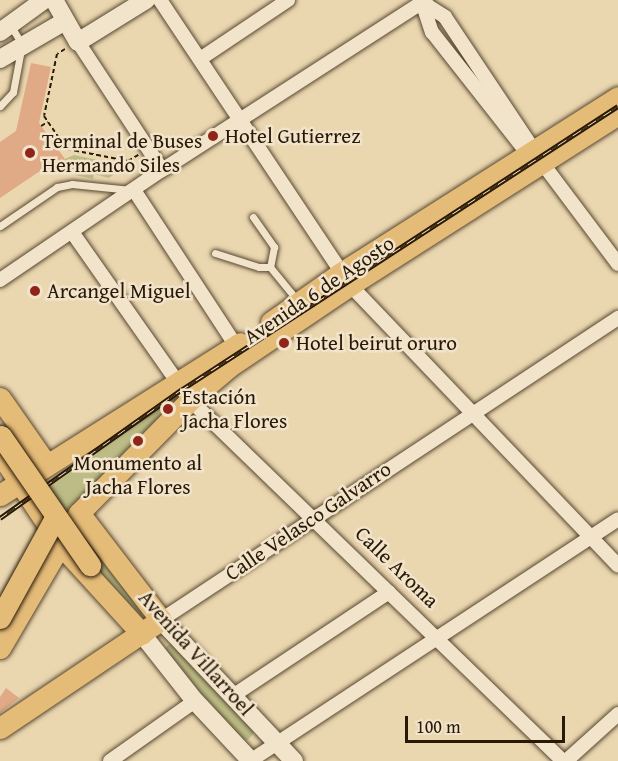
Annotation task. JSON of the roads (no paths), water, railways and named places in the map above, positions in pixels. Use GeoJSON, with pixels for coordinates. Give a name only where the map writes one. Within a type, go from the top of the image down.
{"type":"FeatureCollection","features":[{"type":"Feature","properties":{"kind":"main road"},"geometry":{"type":"LineString","coordinates":[[5,29],[44,0]]}},
{"type":"Feature","properties":{"kind":"main road"},"geometry":{"type":"LineString","coordinates":[[54,0],[78,42],[146,0]]}},
{"type":"Feature","properties":{"kind":"main road"},"geometry":{"type":"LineString","coordinates":[[0,59],[22,44],[65,21]]}},
{"type":"Feature","properties":{"kind":"main road","name":"Avenida 6 de Agosto"},"geometry":{"type":"LineString","coordinates":[[0,495],[47,465],[230,366],[345,279],[535,156],[618,97]]}},
{"type":"Feature","properties":{"kind":"main road","name":"Avenida 6 de Agosto"},"geometry":{"type":"LineString","coordinates":[[535,156],[618,114]]}},
{"type":"Feature","properties":{"kind":"main road","name":"Avenida 6 de Agosto"},"geometry":{"type":"LineString","coordinates":[[65,526],[183,392],[236,346],[298,302],[345,279]]}},
{"type":"Feature","properties":{"kind":"main road"},"geometry":{"type":"LineString","coordinates":[[0,398],[47,465]]}},
{"type":"Feature","properties":{"kind":"main road"},"geometry":{"type":"LineString","coordinates":[[0,411],[4,433],[65,526],[95,561],[161,620]]}},
{"type":"Feature","properties":{"kind":"main road"},"geometry":{"type":"LineString","coordinates":[[4,433],[137,622],[142,634]]}},
{"type":"Feature","properties":{"kind":"main road","name":"Avenida Villarroel"},"geometry":{"type":"LineString","coordinates":[[0,453],[46,522],[58,531],[65,526]]}},
{"type":"Feature","properties":{"kind":"main road"},"geometry":{"type":"LineString","coordinates":[[0,618],[65,526]]}},
{"type":"Feature","properties":{"kind":"main road"},"geometry":{"type":"LineString","coordinates":[[0,648],[65,526]]}},
{"type":"Feature","properties":{"kind":"main road","name":"Avenida Villarroel"},"geometry":{"type":"LineString","coordinates":[[65,526],[161,620],[294,761]]}},
{"type":"Feature","properties":{"kind":"main road","name":"Avenida Villarroel"},"geometry":{"type":"LineString","coordinates":[[65,526],[142,634],[195,701],[251,761]]}},
{"type":"Feature","properties":{"kind":"main road","name":"Calle Velasco Galvarro"},"geometry":{"type":"LineString","coordinates":[[0,728],[161,620]]}},
{"type":"Feature","properties":{"kind":"street"},"geometry":{"type":"LineString","coordinates":[[160,0],[345,279],[618,566]]}},
{"type":"Feature","properties":{"kind":"street"},"geometry":{"type":"LineString","coordinates":[[200,59],[288,0]]}},
{"type":"Feature","properties":{"kind":"street"},"geometry":{"type":"LineString","coordinates":[[0,280],[162,170],[423,1],[445,17],[535,156],[618,264]]}},
{"type":"Feature","properties":{"kind":"street"},"geometry":{"type":"LineString","coordinates":[[78,42],[162,170]]}},
{"type":"Feature","properties":{"kind":"street"},"geometry":{"type":"LineString","coordinates":[[134,190],[236,346]]}},
{"type":"Feature","properties":{"kind":"street","name":"Calle Aroma"},"geometry":{"type":"LineString","coordinates":[[72,232],[183,392],[315,516],[389,592],[564,761]]}},
{"type":"Feature","properties":{"kind":"street","name":"Calle Velasco Galvarro"},"geometry":{"type":"LineString","coordinates":[[161,620],[315,516],[618,318]]}},
{"type":"Feature","properties":{"kind":"street"},"geometry":{"type":"LineString","coordinates":[[251,761],[440,639],[618,519]]}},
{"type":"Feature","properties":{"kind":"street"},"geometry":{"type":"LineString","coordinates":[[234,695],[389,592]]}},
{"type":"Feature","properties":{"kind":"street"},"geometry":{"type":"LineString","coordinates":[[110,761],[195,701]]}},
{"type":"Feature","properties":{"kind":"street"},"geometry":{"type":"LineString","coordinates":[[564,761],[618,714]]}},
{"type":"Feature","properties":{"kind":"lane"},"geometry":{"type":"LineString","coordinates":[[0,106],[13,92],[22,44],[5,29]]}},
{"type":"Feature","properties":{"kind":"lane"},"geometry":{"type":"LineString","coordinates":[[0,226],[57,187],[72,184],[134,190]]}},
{"type":"Feature","properties":{"kind":"lane"},"geometry":{"type":"LineString","coordinates":[[253,217],[274,247],[270,267],[298,302]]}},
{"type":"Feature","properties":{"kind":"lane"},"geometry":{"type":"LineString","coordinates":[[215,253],[259,267],[270,267]]}},
{"type":"Feature","properties":{"kind":"railway"},"geometry":{"type":"LineString","coordinates":[[0,518],[181,390],[618,106]]}},
{"type":"Feature","properties":{"kind":"place","name":"Hotel Gutierrez"},"geometry":{"type":"Point","coordinates":[213,136]}},
{"type":"Feature","properties":{"kind":"place","name":"Terminal de Buses Hermando Siles"},"geometry":{"type":"Point","coordinates":[30,153]}},
{"type":"Feature","properties":{"kind":"place","name":"Arcangel Miguel"},"geometry":{"type":"Point","coordinates":[35,291]}},
{"type":"Feature","properties":{"kind":"place","name":"Hotel beirut oruro"},"geometry":{"type":"Point","coordinates":[284,343]}},
{"type":"Feature","properties":{"kind":"place","name":"Estación Jacha Flores"},"geometry":{"type":"Point","coordinates":[168,409]}},
{"type":"Feature","properties":{"kind":"place","name":"Monumento al Jacha Flores"},"geometry":{"type":"Point","coordinates":[138,441]}}]}
